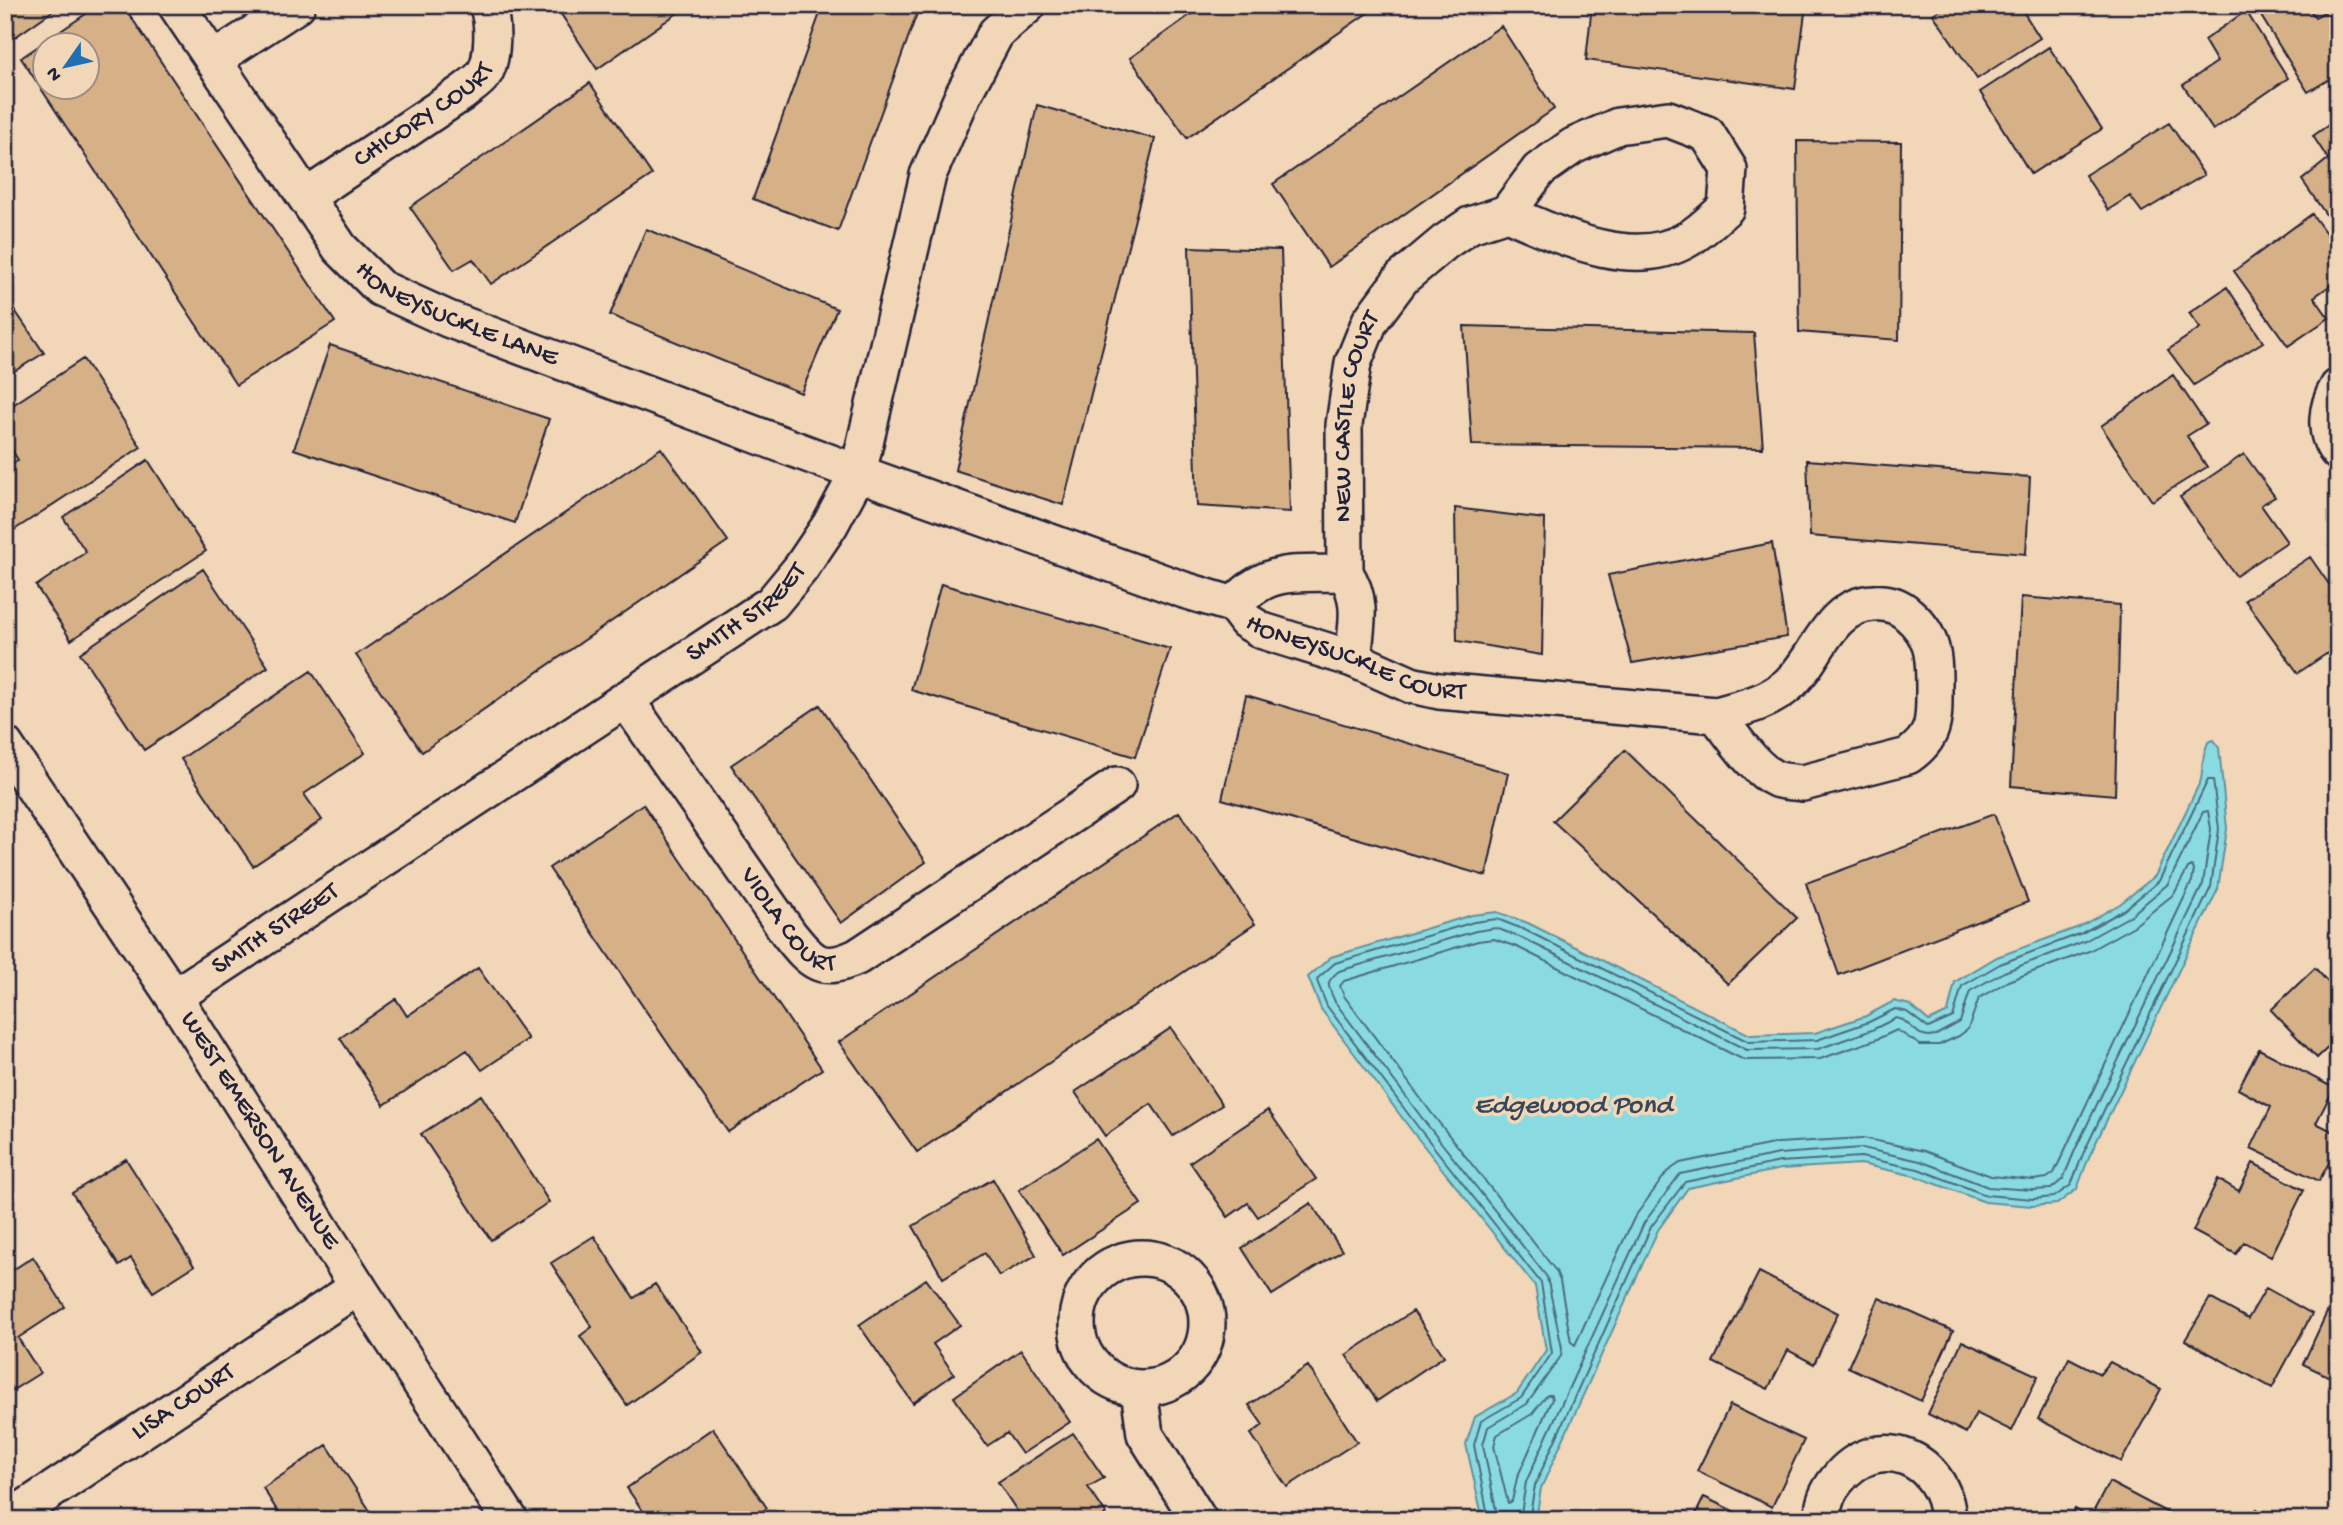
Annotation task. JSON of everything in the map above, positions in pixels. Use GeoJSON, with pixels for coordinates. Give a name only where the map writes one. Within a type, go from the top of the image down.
{"type":"FeatureCollection","features":[{"type":"Feature","properties":{"kind":"street","name":"HONEYSUCKLE LANE"},"geometry":{"type":"LineString","coordinates":[[176,5],[340,248],[380,288],[448,319],[858,473]]}},
{"type":"Feature","properties":{"kind":"street"},"geometry":{"type":"LineString","coordinates":[[213,60],[297,5]]}},
{"type":"Feature","properties":{"kind":"street","name":"CHICORY COURT"},"geometry":{"type":"LineString","coordinates":[[306,197],[462,93],[485,74],[492,45],[491,14],[487,5]]}},
{"type":"Feature","properties":{"kind":"street","name":"SMITH STREET"},"geometry":{"type":"LineString","coordinates":[[174,998],[772,603],[801,568],[830,525],[858,473],[928,175],[962,95],[996,33],[1028,5]]}},
{"type":"Feature","properties":{"kind":"street"},"geometry":{"type":"LineString","coordinates":[[1668,119],[1707,134],[1729,169],[1726,208],[1688,240],[1649,253],[1593,247],[1507,213],[1539,170],[1573,146],[1618,126],[1668,119]]}},
{"type":"Feature","properties":{"kind":"street","name":"NEW CASTLE COURT"},"geometry":{"type":"LineString","coordinates":[[1345,573],[1344,425],[1353,363],[1365,331],[1386,297],[1420,262],[1470,225],[1507,213]]}},
{"type":"Feature","properties":{"kind":"street"},"geometry":{"type":"LineString","coordinates":[[2338,387],[2328,407],[2328,427],[2333,446],[2338,452]]}},
{"type":"Feature","properties":{"kind":"street","name":"HONEYSUCKLE COURT"},"geometry":{"type":"LineString","coordinates":[[858,473],[1184,590],[1234,605],[1246,621],[1263,631],[1353,659],[1412,685],[1439,691],[1716,715],[1758,704],[1788,684],[1799,673],[1827,631],[1847,611],[1859,604],[1887,603],[1900,607],[1924,630],[1931,645],[1934,659],[1934,716],[1930,734],[1921,747],[1908,756],[1803,783],[1787,782],[1776,779],[1761,769],[1716,715]]}},
{"type":"Feature","properties":{"kind":"street"},"geometry":{"type":"LineString","coordinates":[[1234,605],[1246,591],[1271,576],[1345,573],[1358,601],[1353,659]]}},
{"type":"Feature","properties":{"kind":"street","name":"VIOLA COURT"},"geometry":{"type":"LineString","coordinates":[[626,700],[789,934],[814,961],[828,966],[857,957],[1117,785]]}},
{"type":"Feature","properties":{"kind":"street","name":"WEST EMERSON AVENUE"},"geometry":{"type":"LineString","coordinates":[[5,744],[174,998],[510,1520]]}},
{"type":"Feature","properties":{"kind":"street","name":"LISA COURT"},"geometry":{"type":"LineString","coordinates":[[8,1520],[358,1287]]}},
{"type":"Feature","properties":{"kind":"street"},"geometry":{"type":"LineString","coordinates":[[1139,1390],[1145,1434],[1199,1520]]}},
{"type":"Feature","properties":{"kind":"street"},"geometry":{"type":"LineString","coordinates":[[1823,1520],[1827,1491],[1848,1466],[1859,1459],[1880,1454],[1905,1456],[1930,1472],[1948,1502],[1948,1520]]}},
{"type":"Feature","properties":{"kind":"water","name":"Edgewood Pond"},"geometry":{"type":"Polygon","coordinates":[[[2213,740],[2219,748],[2227,829],[2218,889],[2089,1157],[2077,1189],[2057,1204],[2032,1206],[1985,1202],[1915,1176],[1861,1164],[1781,1169],[1688,1188],[1658,1230],[1541,1488],[1536,1520],[1483,1520],[1466,1444],[1475,1417],[1517,1393],[1546,1350],[1535,1286],[1412,1131],[1321,1009],[1308,977],[1331,957],[1472,915],[1497,912],[1528,923],[1750,1035],[1815,1033],[1866,1016],[1894,1001],[1910,1005],[1929,1021],[1948,1012],[1955,982],[1997,957],[2079,927],[2120,904],[2155,876],[2201,780],[2204,754],[2208,742],[2213,740]]]}},
{"type":"Feature","properties":{"kind":"building"},"geometry":{"type":"Polygon","coordinates":[[[5,5],[61,5],[5,44],[5,5]]]}},
{"type":"Feature","properties":{"kind":"building"},"geometry":{"type":"Polygon","coordinates":[[[99,5],[123,5],[335,322],[236,385],[50,102],[102,102],[102,32],[59,32],[99,5]]]}},
{"type":"Feature","properties":{"kind":"building"},"geometry":{"type":"Polygon","coordinates":[[[555,5],[689,5],[597,69],[555,5]]]}},
{"type":"Feature","properties":{"kind":"building"},"geometry":{"type":"Polygon","coordinates":[[[823,5],[920,5],[838,231],[753,199],[823,5]]]}},
{"type":"Feature","properties":{"kind":"building"},"geometry":{"type":"Polygon","coordinates":[[[1204,5],[1379,5],[1187,138],[1130,58],[1204,5]]]}},
{"type":"Feature","properties":{"kind":"building"},"geometry":{"type":"Polygon","coordinates":[[[1592,5],[1806,5],[1795,89],[1586,60],[1592,5]]]}},
{"type":"Feature","properties":{"kind":"building"},"geometry":{"type":"Polygon","coordinates":[[[1948,5],[2019,5],[2040,38],[1977,79],[1933,14],[1948,5]]]}},
{"type":"Feature","properties":{"kind":"building"},"geometry":{"type":"Polygon","coordinates":[[[2278,5],[2307,5],[2315,17],[2338,5],[2338,74],[2308,92],[2261,16],[2278,5]]]}},
{"type":"Feature","properties":{"kind":"building"},"geometry":{"type":"Polygon","coordinates":[[[2246,11],[2288,78],[2213,130],[2183,85],[2217,62],[2204,40],[2246,11]]]}},
{"type":"Feature","properties":{"kind":"building"},"geometry":{"type":"Polygon","coordinates":[[[1501,26],[1554,109],[1329,267],[1273,184],[1501,26]]]}},
{"type":"Feature","properties":{"kind":"building"},"geometry":{"type":"Polygon","coordinates":[[[2049,47],[2102,129],[2031,174],[1980,92],[2049,47]]]}},
{"type":"Feature","properties":{"kind":"building"},"geometry":{"type":"Polygon","coordinates":[[[32,51],[32,75],[21,58],[32,51]]]}},
{"type":"Feature","properties":{"kind":"building"},"geometry":{"type":"Polygon","coordinates":[[[590,83],[652,175],[491,284],[473,259],[454,270],[410,207],[590,83]]]}},
{"type":"Feature","properties":{"kind":"building"},"geometry":{"type":"Polygon","coordinates":[[[1037,105],[1155,139],[1063,505],[955,470],[1037,105]]]}},
{"type":"Feature","properties":{"kind":"building"},"geometry":{"type":"Polygon","coordinates":[[[2338,118],[2338,232],[2302,180],[2328,159],[2313,136],[2338,118]]]}},
{"type":"Feature","properties":{"kind":"building"},"geometry":{"type":"Polygon","coordinates":[[[2169,123],[2204,175],[2142,212],[2130,196],[2108,210],[2085,175],[2169,123]]]}},
{"type":"Feature","properties":{"kind":"building"},"geometry":{"type":"Polygon","coordinates":[[[1797,141],[1901,142],[1899,340],[1799,332],[1797,141]]]}},
{"type":"Feature","properties":{"kind":"building"},"geometry":{"type":"Polygon","coordinates":[[[2312,214],[2338,250],[2338,280],[2314,297],[2329,318],[2288,346],[2234,271],[2312,214]]]}},
{"type":"Feature","properties":{"kind":"building"},"geometry":{"type":"Polygon","coordinates":[[[646,229],[837,309],[801,393],[610,315],[646,229]]]}},
{"type":"Feature","properties":{"kind":"building"},"geometry":{"type":"Polygon","coordinates":[[[1189,247],[1281,250],[1290,512],[1197,506],[1189,247]]]}},
{"type":"Feature","properties":{"kind":"building"},"geometry":{"type":"Polygon","coordinates":[[[2227,287],[2263,342],[2194,385],[2168,350],[2200,328],[2189,313],[2227,287]]]}},
{"type":"Feature","properties":{"kind":"building"},"geometry":{"type":"Polygon","coordinates":[[[5,296],[44,353],[5,377],[5,296]]]}},
{"type":"Feature","properties":{"kind":"building"},"geometry":{"type":"Polygon","coordinates":[[[1464,326],[1754,333],[1763,448],[1472,445],[1464,326]]]}},
{"type":"Feature","properties":{"kind":"building"},"geometry":{"type":"Polygon","coordinates":[[[330,345],[549,419],[515,523],[294,449],[330,345]]]}},
{"type":"Feature","properties":{"kind":"building"},"geometry":{"type":"Polygon","coordinates":[[[83,359],[141,447],[5,536],[5,468],[18,460],[5,439],[5,410],[83,359]]]}},
{"type":"Feature","properties":{"kind":"building"},"geometry":{"type":"Polygon","coordinates":[[[2173,375],[2206,424],[2187,436],[2207,467],[2152,501],[2101,426],[2173,375]]]}},
{"type":"Feature","properties":{"kind":"building"},"geometry":{"type":"Polygon","coordinates":[[[661,448],[728,541],[422,752],[356,655],[661,448]]]}},
{"type":"Feature","properties":{"kind":"building"},"geometry":{"type":"Polygon","coordinates":[[[2244,454],[2275,497],[2261,505],[2287,542],[2236,576],[2180,497],[2244,454]]]}},
{"type":"Feature","properties":{"kind":"building"},"geometry":{"type":"Polygon","coordinates":[[[148,460],[206,551],[71,640],[36,586],[86,552],[63,517],[148,460]]]}},
{"type":"Feature","properties":{"kind":"building"},"geometry":{"type":"Polygon","coordinates":[[[1807,460],[2030,477],[2026,554],[1810,536],[1807,460]]]}},
{"type":"Feature","properties":{"kind":"building"},"geometry":{"type":"Polygon","coordinates":[[[1455,508],[1545,519],[1542,655],[1457,641],[1455,508]]]}},
{"type":"Feature","properties":{"kind":"building"},"geometry":{"type":"Polygon","coordinates":[[[1772,543],[1787,637],[1632,663],[1608,575],[1772,543]]]}},
{"type":"Feature","properties":{"kind":"building"},"geometry":{"type":"Polygon","coordinates":[[[2310,557],[2338,597],[2338,646],[2298,673],[2245,600],[2310,557]]]}},
{"type":"Feature","properties":{"kind":"building"},"geometry":{"type":"Polygon","coordinates":[[[203,569],[268,667],[144,750],[80,653],[203,569]]]}},
{"type":"Feature","properties":{"kind":"building"},"geometry":{"type":"Polygon","coordinates":[[[941,584],[1170,649],[1135,757],[911,690],[941,584]]]}},
{"type":"Feature","properties":{"kind":"building"},"geometry":{"type":"Polygon","coordinates":[[[2021,597],[2120,605],[2115,795],[2011,786],[2021,597]]]}},
{"type":"Feature","properties":{"kind":"building"},"geometry":{"type":"Polygon","coordinates":[[[311,671],[365,753],[304,794],[322,820],[253,866],[181,759],[311,671]]]}},
{"type":"Feature","properties":{"kind":"building"},"geometry":{"type":"Polygon","coordinates":[[[1246,695],[1508,773],[1486,876],[1222,799],[1246,695]]]}},
{"type":"Feature","properties":{"kind":"building"},"geometry":{"type":"Polygon","coordinates":[[[820,705],[926,862],[841,923],[731,765],[820,705]]]}},
{"type":"Feature","properties":{"kind":"building"},"geometry":{"type":"Polygon","coordinates":[[[1625,750],[1797,918],[1728,984],[1553,821],[1625,750]]]}},
{"type":"Feature","properties":{"kind":"building"},"geometry":{"type":"Polygon","coordinates":[[[643,804],[822,1069],[728,1132],[549,868],[643,804]]]}},
{"type":"Feature","properties":{"kind":"building"},"geometry":{"type":"Polygon","coordinates":[[[1179,812],[1255,924],[917,1152],[839,1042],[1179,812]]]}},
{"type":"Feature","properties":{"kind":"building"},"geometry":{"type":"Polygon","coordinates":[[[1994,814],[2028,902],[1839,975],[1806,883],[1994,814]]]}},
{"type":"Feature","properties":{"kind":"building"},"geometry":{"type":"Polygon","coordinates":[[[478,968],[528,1039],[482,1070],[467,1050],[384,1105],[340,1038],[396,999],[407,1016],[478,968]]]}},
{"type":"Feature","properties":{"kind":"building"},"geometry":{"type":"Polygon","coordinates":[[[2315,968],[2338,993],[2338,1038],[2317,1058],[2271,1010],[2315,968]]]}},
{"type":"Feature","properties":{"kind":"building"},"geometry":{"type":"Polygon","coordinates":[[[1171,1028],[1222,1105],[1173,1136],[1151,1104],[1105,1136],[1075,1092],[1171,1028]]]}},
{"type":"Feature","properties":{"kind":"building"},"geometry":{"type":"Polygon","coordinates":[[[2259,1049],[2334,1088],[2316,1123],[2338,1134],[2338,1146],[2319,1181],[2251,1148],[2271,1107],[2238,1089],[2259,1049]]]}},
{"type":"Feature","properties":{"kind":"building"},"geometry":{"type":"Polygon","coordinates":[[[481,1095],[549,1202],[491,1240],[421,1134],[481,1095]]]}},
{"type":"Feature","properties":{"kind":"building"},"geometry":{"type":"Polygon","coordinates":[[[1268,1110],[1316,1179],[1258,1217],[1248,1203],[1228,1217],[1190,1162],[1268,1110]]]}},
{"type":"Feature","properties":{"kind":"building"},"geometry":{"type":"Polygon","coordinates":[[[1096,1139],[1141,1204],[1063,1255],[1019,1190],[1096,1139]]]}},
{"type":"Feature","properties":{"kind":"building"},"geometry":{"type":"Polygon","coordinates":[[[126,1159],[194,1266],[153,1292],[131,1258],[119,1266],[72,1193],[126,1159]]]}},
{"type":"Feature","properties":{"kind":"building"},"geometry":{"type":"Polygon","coordinates":[[[2253,1163],[2304,1190],[2271,1257],[2244,1242],[2236,1254],[2193,1231],[2218,1179],[2239,1191],[2253,1163]]]}},
{"type":"Feature","properties":{"kind":"building"},"geometry":{"type":"Polygon","coordinates":[[[993,1179],[1036,1255],[999,1276],[985,1253],[943,1278],[913,1226],[993,1179]]]}},
{"type":"Feature","properties":{"kind":"building"},"geometry":{"type":"Polygon","coordinates":[[[1311,1203],[1342,1251],[1272,1295],[1242,1248],[1311,1203]]]}},
{"type":"Feature","properties":{"kind":"building"},"geometry":{"type":"Polygon","coordinates":[[[594,1236],[634,1298],[655,1284],[702,1352],[627,1405],[580,1336],[592,1327],[551,1263],[594,1236]]]}},
{"type":"Feature","properties":{"kind":"building"},"geometry":{"type":"Polygon","coordinates":[[[33,1257],[65,1307],[18,1338],[40,1373],[5,1395],[5,1275],[33,1257]]]}},
{"type":"Feature","properties":{"kind":"building"},"geometry":{"type":"Polygon","coordinates":[[[1759,1272],[1838,1313],[1814,1364],[1788,1350],[1768,1389],[1713,1362],[1759,1272]]]}},
{"type":"Feature","properties":{"kind":"building"},"geometry":{"type":"Polygon","coordinates":[[[926,1279],[960,1325],[933,1344],[954,1374],[913,1403],[859,1325],[926,1279]]]}},
{"type":"Feature","properties":{"kind":"building"},"geometry":{"type":"Polygon","coordinates":[[[2266,1288],[2312,1314],[2272,1388],[2185,1340],[2210,1298],[2248,1319],[2266,1288]]]}},
{"type":"Feature","properties":{"kind":"building"},"geometry":{"type":"Polygon","coordinates":[[[1879,1298],[1953,1331],[1921,1401],[1848,1367],[1879,1298]]]}},
{"type":"Feature","properties":{"kind":"building"},"geometry":{"type":"Polygon","coordinates":[[[1413,1311],[1444,1356],[1377,1401],[1346,1355],[1413,1311]]]}},
{"type":"Feature","properties":{"kind":"building"},"geometry":{"type":"Polygon","coordinates":[[[2327,1312],[2338,1317],[2338,1381],[2303,1364],[2327,1312]]]}},
{"type":"Feature","properties":{"kind":"building"},"geometry":{"type":"Polygon","coordinates":[[[1962,1341],[2038,1376],[2012,1431],[1976,1413],[1966,1433],[1928,1414],[1962,1341]]]}},
{"type":"Feature","properties":{"kind":"building"},"geometry":{"type":"Polygon","coordinates":[[[1021,1350],[1070,1422],[1022,1454],[1007,1433],[987,1446],[954,1397],[1021,1350]]]}},
{"type":"Feature","properties":{"kind":"building"},"geometry":{"type":"Polygon","coordinates":[[[2069,1358],[2100,1374],[2110,1362],[2161,1389],[2121,1462],[2038,1419],[2069,1358]]]}},
{"type":"Feature","properties":{"kind":"building"},"geometry":{"type":"Polygon","coordinates":[[[1308,1366],[1357,1442],[1287,1487],[1251,1434],[1263,1425],[1249,1405],[1308,1366]]]}},
{"type":"Feature","properties":{"kind":"building"},"geometry":{"type":"Polygon","coordinates":[[[1730,1405],[1804,1440],[1772,1507],[1697,1471],[1730,1405]]]}},
{"type":"Feature","properties":{"kind":"building"},"geometry":{"type":"Polygon","coordinates":[[[713,1428],[767,1508],[750,1520],[649,1520],[627,1488],[713,1428]]]}},
{"type":"Feature","properties":{"kind":"building"},"geometry":{"type":"Polygon","coordinates":[[[1073,1433],[1104,1478],[1088,1487],[1106,1514],[1097,1520],[1023,1520],[998,1482],[1073,1433]]]}},
{"type":"Feature","properties":{"kind":"building"},"geometry":{"type":"Polygon","coordinates":[[[327,1445],[376,1520],[283,1520],[263,1488],[327,1445]]]}},
{"type":"Feature","properties":{"kind":"building"},"geometry":{"type":"Polygon","coordinates":[[[2109,1482],[2168,1513],[2165,1520],[2069,1520],[2075,1509],[2090,1518],[2109,1482]]]}},
{"type":"Feature","properties":{"kind":"building"},"geometry":{"type":"Polygon","coordinates":[[[1704,1497],[1752,1520],[1693,1520],[1704,1497]]]}},
{"type":"Feature","properties":{"kind":"building"},"geometry":{"type":"Polygon","coordinates":[[[2257,1509],[2270,1520],[2248,1520],[2257,1509]]]}},
{"type":"Feature","properties":{"kind":"building"},"geometry":{"type":"Polygon","coordinates":[[[1365,1510],[1373,1520],[1350,1520],[1365,1510]]]}}]}
